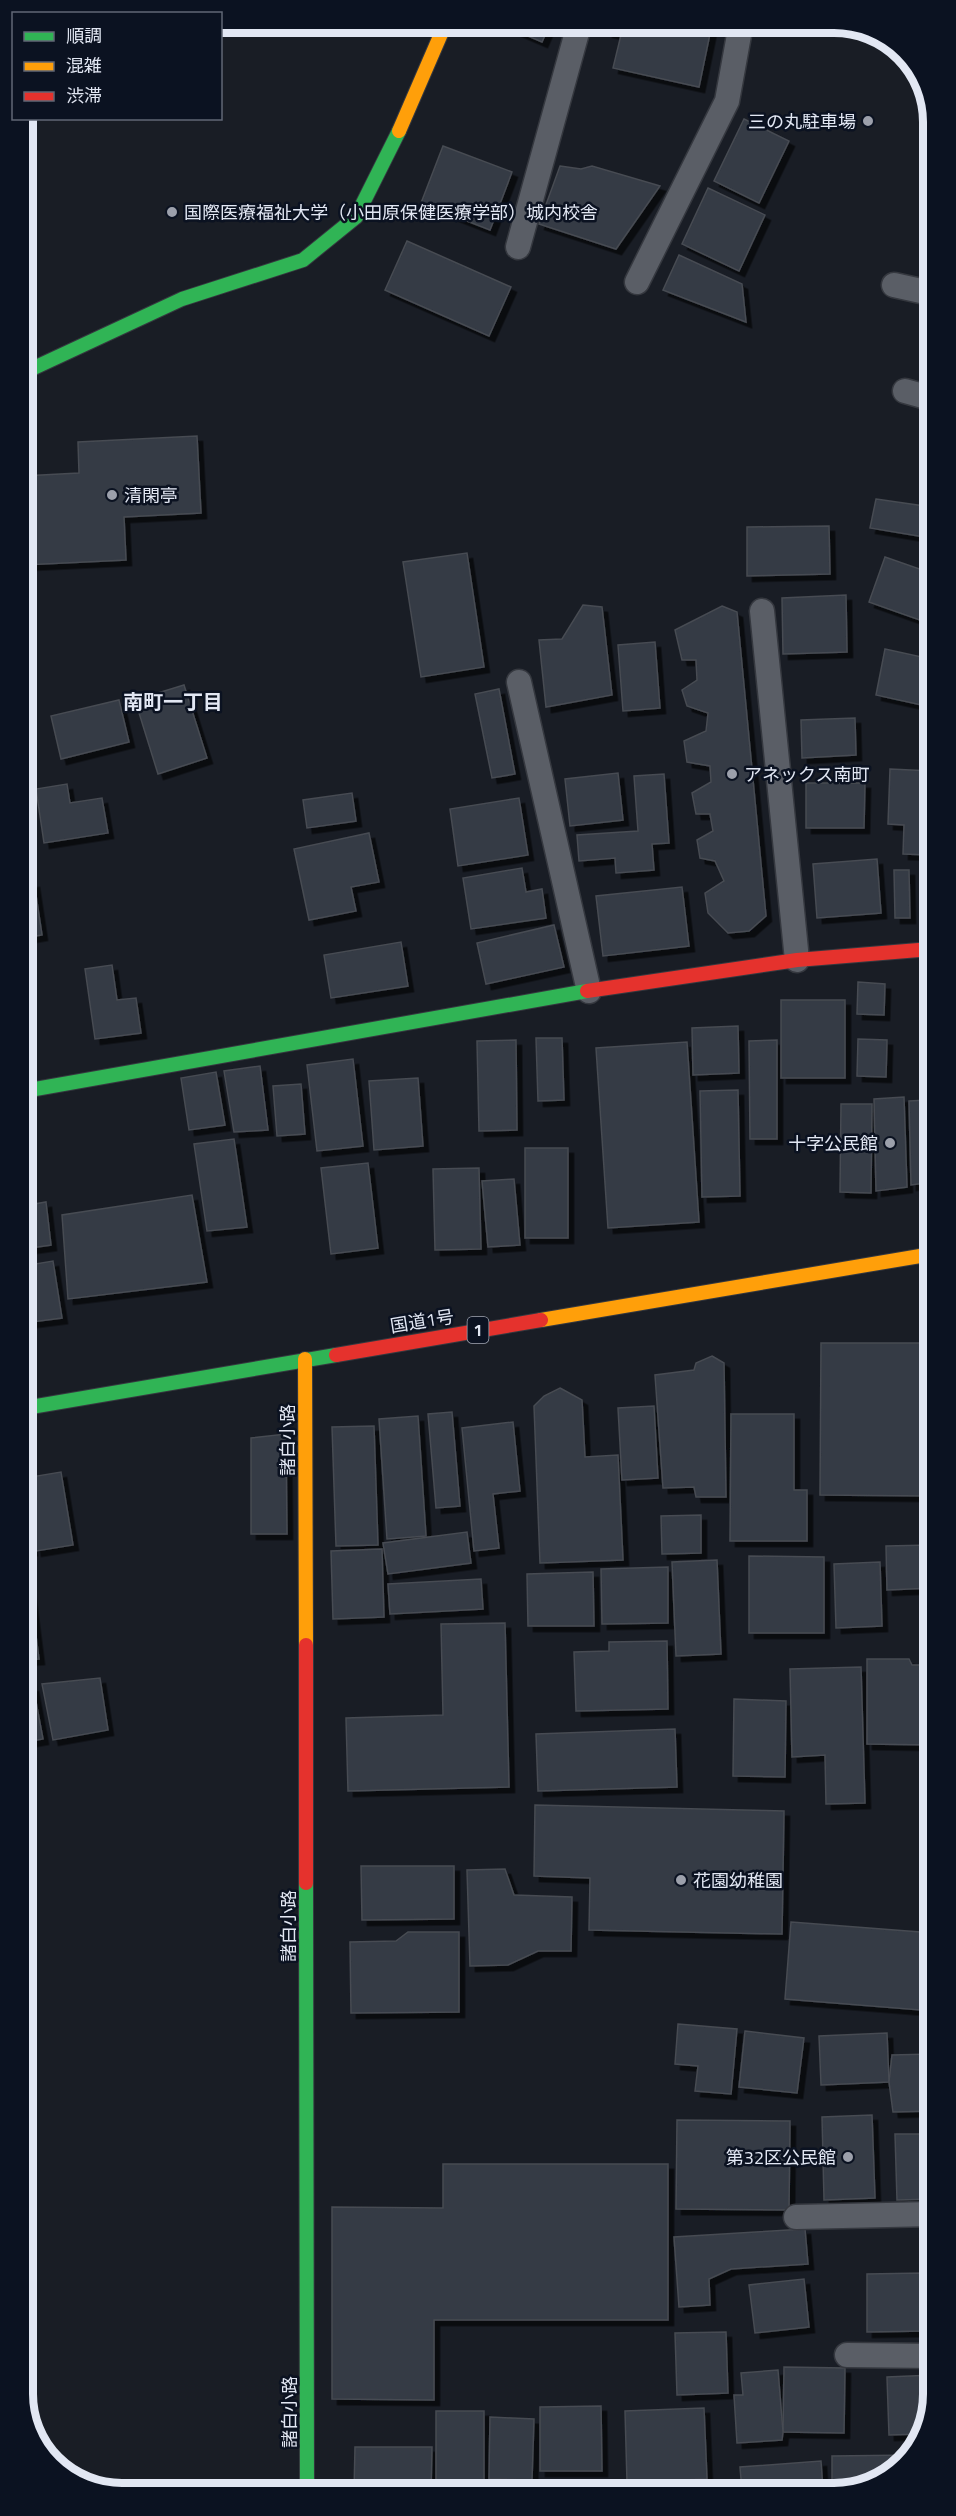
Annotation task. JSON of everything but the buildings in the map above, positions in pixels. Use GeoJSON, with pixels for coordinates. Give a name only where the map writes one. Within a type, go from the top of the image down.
{"type":"FeatureCollection","features":[{"type":"Feature","properties":{"kind":"main road"},"geometry":{"type":"LineString","coordinates":[[33,368],[182,299],[303,260],[356,217],[397,137],[441,33]]}},
{"type":"Feature","properties":{"kind":"main road"},"geometry":{"type":"LineString","coordinates":[[33,1089],[589,991],[797,960],[923,950]]}},
{"type":"Feature","properties":{"kind":"main road","name":"国道1号"},"geometry":{"type":"LineString","coordinates":[[33,1407],[923,1256]]}},
{"type":"Feature","properties":{"kind":"main road","name":"諸白小路"},"geometry":{"type":"LineString","coordinates":[[305,1359],[307,2483]]}},
{"type":"Feature","properties":{"kind":"lane"},"geometry":{"type":"LineString","coordinates":[[518,247],[577,33]]}},
{"type":"Feature","properties":{"kind":"lane"},"geometry":{"type":"LineString","coordinates":[[637,282],[727,101],[739,33]]}},
{"type":"Feature","properties":{"kind":"lane"},"geometry":{"type":"LineString","coordinates":[[894,285],[923,291]]}},
{"type":"Feature","properties":{"kind":"lane"},"geometry":{"type":"LineString","coordinates":[[905,391],[923,396]]}},
{"type":"Feature","properties":{"kind":"lane"},"geometry":{"type":"LineString","coordinates":[[762,611],[797,960]]}},
{"type":"Feature","properties":{"kind":"lane"},"geometry":{"type":"LineString","coordinates":[[519,682],[589,991]]}},
{"type":"Feature","properties":{"kind":"lane"},"geometry":{"type":"LineString","coordinates":[[796,2217],[923,2214]]}},
{"type":"Feature","properties":{"kind":"lane"},"geometry":{"type":"LineString","coordinates":[[847,2355],[923,2356]]}},
{"type":"Feature","properties":{"kind":"traffic: fast"},"geometry":{"type":"LineString","coordinates":[[33,368],[182,299],[303,260],[356,217],[399,131]]}},
{"type":"Feature","properties":{"kind":"traffic: fast"},"geometry":{"type":"LineString","coordinates":[[33,1089],[587,991]]}},
{"type":"Feature","properties":{"kind":"traffic: fast"},"geometry":{"type":"LineString","coordinates":[[33,1407],[336,1355]]}},
{"type":"Feature","properties":{"kind":"traffic: fast"},"geometry":{"type":"LineString","coordinates":[[306,1883],[307,2483]]}},
{"type":"Feature","properties":{"kind":"traffic: slow"},"geometry":{"type":"LineString","coordinates":[[399,131],[441,33]]}},
{"type":"Feature","properties":{"kind":"traffic: slow"},"geometry":{"type":"LineString","coordinates":[[541,1320],[923,1256]]}},
{"type":"Feature","properties":{"kind":"traffic: slow"},"geometry":{"type":"LineString","coordinates":[[305,1359],[306,1645]]}},
{"type":"Feature","properties":{"kind":"traffic: jam"},"geometry":{"type":"LineString","coordinates":[[587,991],[797,960],[923,950]]}},
{"type":"Feature","properties":{"kind":"traffic: jam"},"geometry":{"type":"LineString","coordinates":[[336,1355],[541,1320]]}},
{"type":"Feature","properties":{"kind":"traffic: jam"},"geometry":{"type":"LineString","coordinates":[[306,1645],[306,1883]]}},
{"type":"Feature","properties":{"kind":"place","name":"三の丸駐車場"},"geometry":{"type":"Point","coordinates":[868,121]}},
{"type":"Feature","properties":{"kind":"place","name":"国際医療福祉大学（小田原保健医療学部）城内校舎"},"geometry":{"type":"Point","coordinates":[172,212]}},
{"type":"Feature","properties":{"kind":"place","name":"清閑亭"},"geometry":{"type":"Point","coordinates":[112,495]}},
{"type":"Feature","properties":{"kind":"place","name":"アネックス南町"},"geometry":{"type":"Point","coordinates":[732,774]}},
{"type":"Feature","properties":{"kind":"place","name":"十字公民館"},"geometry":{"type":"Point","coordinates":[890,1143]}},
{"type":"Feature","properties":{"kind":"place","name":"花園幼稚園"},"geometry":{"type":"Point","coordinates":[681,1880]}},
{"type":"Feature","properties":{"kind":"place","name":"第32区公民館"},"geometry":{"type":"Point","coordinates":[848,2157]}},
{"type":"Feature","properties":{"kind":"district","name":"南町一丁目"},"geometry":{"type":"Point","coordinates":[173,701]}}]}
